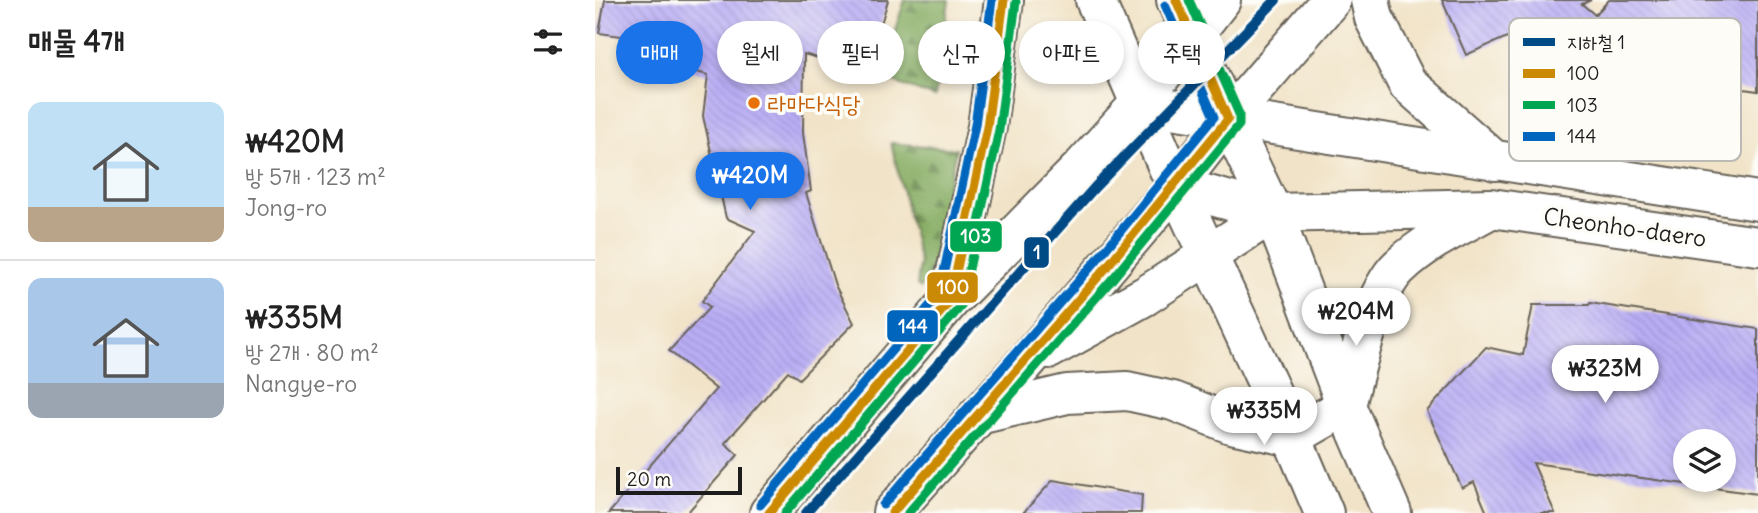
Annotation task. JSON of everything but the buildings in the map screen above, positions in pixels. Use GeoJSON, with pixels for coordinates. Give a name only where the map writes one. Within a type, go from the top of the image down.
{"type":"FeatureCollection","features":[{"type":"Feature","properties":{"kind":"main road"},"geometry":{"type":"LineString","coordinates":[[950,301],[987,127],[1004,0]]}},
{"type":"Feature","properties":{"kind":"main road"},"geometry":{"type":"LineString","coordinates":[[1176,0],[1186,21]]}},
{"type":"Feature","properties":{"kind":"main road"},"geometry":{"type":"LineString","coordinates":[[1205,21],[1221,0]]}},
{"type":"Feature","properties":{"kind":"main road"},"geometry":{"type":"LineString","coordinates":[[892,513],[1028,360],[1176,186],[1228,119],[1331,0]]}},
{"type":"Feature","properties":{"kind":"main road"},"geometry":{"type":"LineString","coordinates":[[1370,0],[1374,18],[1406,83],[1495,161]]}},
{"type":"Feature","properties":{"kind":"main road"},"geometry":{"type":"LineString","coordinates":[[1101,13],[1139,104],[1292,437],[1324,513]]}},
{"type":"Feature","properties":{"kind":"main road"},"geometry":{"type":"LineString","coordinates":[[769,513],[950,301],[1081,167],[1155,84]]}},
{"type":"Feature","properties":{"kind":"main road"},"geometry":{"type":"LineString","coordinates":[[1213,84],[1273,213],[1346,406],[1392,513]]}},
{"type":"Feature","properties":{"kind":"main road","name":"Cheonho-daero"},"geometry":{"type":"LineString","coordinates":[[1139,104],[1758,201]]}},
{"type":"Feature","properties":{"kind":"main road","name":"Cheonho-daero"},"geometry":{"type":"LineString","coordinates":[[1176,186],[1273,213],[1491,208],[1758,246]]}},
{"type":"Feature","properties":{"kind":"main road"},"geometry":{"type":"LineString","coordinates":[[978,415],[1067,394],[1127,391],[1173,401],[1231,424],[1292,437],[1346,406],[1375,306],[1397,268],[1438,237],[1491,208]]}},
{"type":"Feature","properties":{"kind":"main road"},"geometry":{"type":"LineString","coordinates":[[1028,360],[1145,296],[1273,213]]}},
{"type":"Feature","properties":{"kind":"green space"},"geometry":{"type":"Polygon","coordinates":[[[905,0],[949,0],[946,21],[918,21],[918,84],[937,84],[935,97],[899,84],[904,84],[904,21],[898,21],[905,0]]]}},
{"type":"Feature","properties":{"kind":"green space"},"geometry":{"type":"Polygon","coordinates":[[[891,143],[956,149],[930,276],[921,288],[917,285],[920,263],[891,143]]]}},
{"type":"Feature","properties":{"kind":"metro line","name":"1"},"geometry":{"type":"LineString","coordinates":[[806,513],[1095,187],[1276,0]]}},
{"type":"Feature","properties":{"kind":"transit line","name":"144"},"geometry":{"type":"LineString","coordinates":[[760,505],[939,295],[975,125],[992,0]]}},
{"type":"Feature","properties":{"kind":"transit line","name":"100"},"geometry":{"type":"LineString","coordinates":[[769,513],[950,301],[987,127],[1004,0]]}},
{"type":"Feature","properties":{"kind":"transit line","name":"100"},"geometry":{"type":"LineString","coordinates":[[892,513],[1105,269],[1228,119],[1176,0]]}},
{"type":"Feature","properties":{"kind":"transit line","name":"103"},"geometry":{"type":"LineString","coordinates":[[908,513],[1114,277],[1239,125],[1239,114],[1189,0]]}},
{"type":"Feature","properties":{"kind":"transit line","name":"103"},"geometry":{"type":"LineString","coordinates":[[785,513],[961,306],[999,130],[1016,2]]}},
{"type":"Feature","properties":{"kind":"transit line","name":"144"},"geometry":{"type":"LineString","coordinates":[[883,505],[1096,261],[1214,117],[1165,5]]}},
{"type":"Feature","properties":{"kind":"place","name":"라마다식당"},"geometry":{"type":"Point","coordinates":[754,103]}}]}
